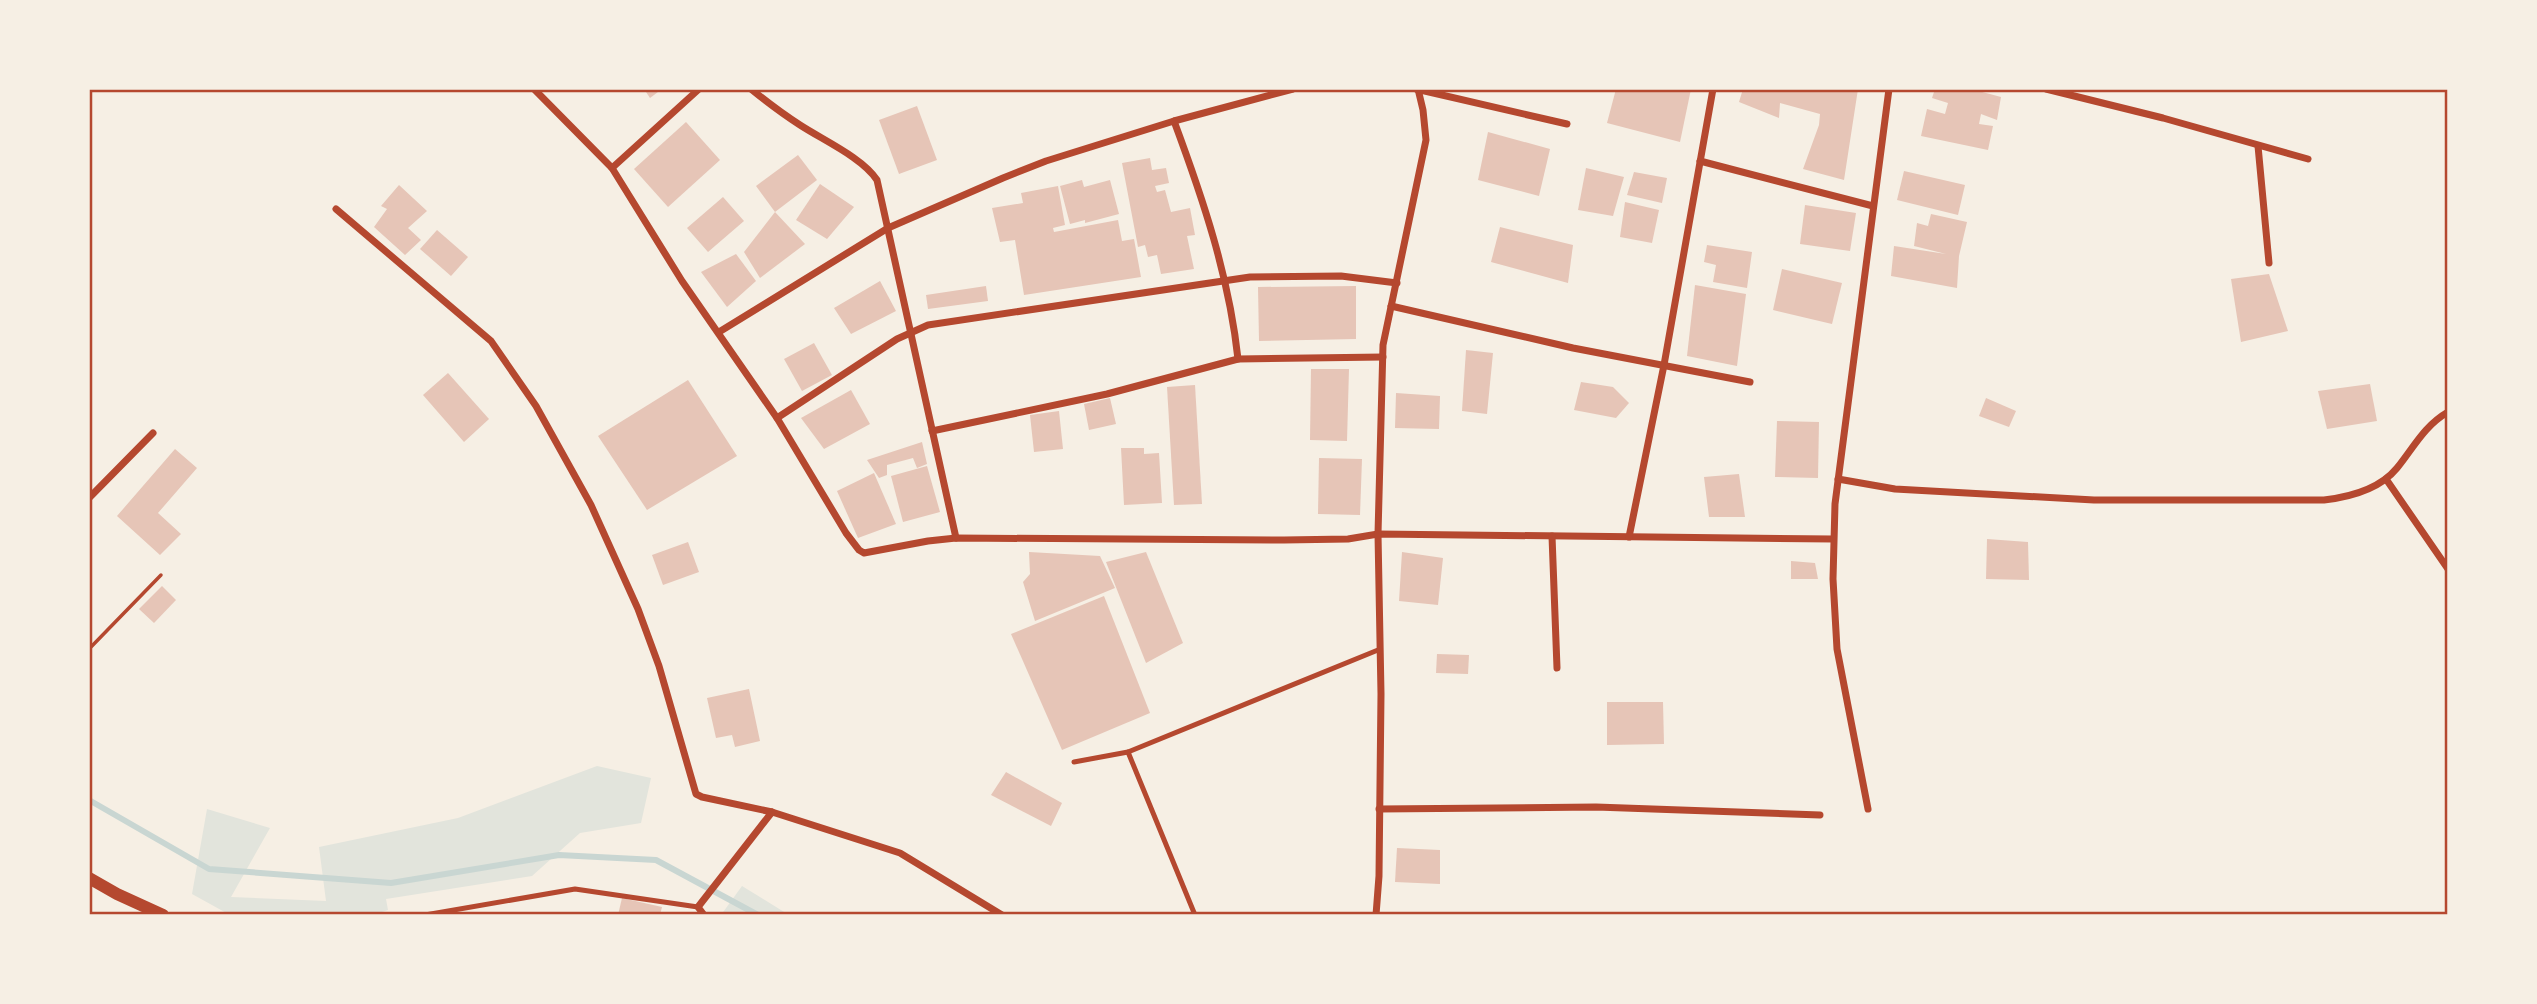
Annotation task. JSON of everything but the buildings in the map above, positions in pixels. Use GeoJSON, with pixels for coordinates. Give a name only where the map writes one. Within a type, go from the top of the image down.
{"type":"FeatureCollection","features":[{"type":"Feature","properties":{"kind":"street"},"geometry":{"type":"LineString","coordinates":[[534,89],[612,168],[682,281],[777,418],[846,533],[864,553],[956,538],[1284,540],[1348,539],[1378,534],[1833,539]]}},
{"type":"Feature","properties":{"kind":"street"},"geometry":{"type":"LineString","coordinates":[[612,168],[699,89]]}},
{"type":"Feature","properties":{"kind":"street"},"geometry":{"type":"LineString","coordinates":[[751,89],[873,174],[881,190],[956,538]]}},
{"type":"Feature","properties":{"kind":"street"},"geometry":{"type":"LineString","coordinates":[[719,332],[888,228],[1046,161],[1174,121],[1293,89]]}},
{"type":"Feature","properties":{"kind":"street"},"geometry":{"type":"LineString","coordinates":[[1376,915],[1379,876],[1381,694],[1378,650],[1378,534],[1383,356],[1384,336],[1426,139],[1423,110],[1417,89],[1567,124]]}},
{"type":"Feature","properties":{"kind":"street"},"geometry":{"type":"LineString","coordinates":[[1629,537],[1664,365],[1713,89]]}},
{"type":"Feature","properties":{"kind":"street"},"geometry":{"type":"LineString","coordinates":[[1868,808],[1837,649],[1833,539],[1838,479],[1889,89]]}},
{"type":"Feature","properties":{"kind":"street"},"geometry":{"type":"LineString","coordinates":[[2046,89],[2163,118],[2308,159]]}},
{"type":"Feature","properties":{"kind":"street"},"geometry":{"type":"LineString","coordinates":[[1174,121],[1202,196],[1225,279],[1238,359]]}},
{"type":"Feature","properties":{"kind":"street"},"geometry":{"type":"LineString","coordinates":[[2258,146],[2269,263]]}},
{"type":"Feature","properties":{"kind":"street"},"geometry":{"type":"LineString","coordinates":[[1700,161],[1873,206]]}},
{"type":"Feature","properties":{"kind":"street"},"geometry":{"type":"LineString","coordinates":[[336,209],[491,341],[536,406],[591,505],[638,609],[659,666],[696,794],[772,812],[900,853],[1002,915]]}},
{"type":"Feature","properties":{"kind":"street"},"geometry":{"type":"LineString","coordinates":[[777,418],[910,331],[939,323],[1225,279],[1310,275],[1397,283]]}},
{"type":"Feature","properties":{"kind":"street"},"geometry":{"type":"LineString","coordinates":[[1391,306],[1573,348],[1750,382]]}},
{"type":"Feature","properties":{"kind":"street"},"geometry":{"type":"LineString","coordinates":[[932,431],[1107,394],[1238,359],[1383,356]]}},
{"type":"Feature","properties":{"kind":"street"},"geometry":{"type":"LineString","coordinates":[[1838,479],[1895,489],[2094,500],[2345,498],[2386,479],[2423,431],[2448,412]]}},
{"type":"Feature","properties":{"kind":"street"},"geometry":{"type":"LineString","coordinates":[[89,498],[153,433]]}},
{"type":"Feature","properties":{"kind":"street"},"geometry":{"type":"LineString","coordinates":[[2386,479],[2448,569]]}},
{"type":"Feature","properties":{"kind":"street"},"geometry":{"type":"LineString","coordinates":[[1552,536],[1557,668]]}},
{"type":"Feature","properties":{"kind":"street"},"geometry":{"type":"LineString","coordinates":[[1379,808],[1595,807],[1820,815]]}},
{"type":"Feature","properties":{"kind":"street"},"geometry":{"type":"LineString","coordinates":[[704,915],[700,903],[772,812]]}},
{"type":"Feature","properties":{"kind":"street"},"geometry":{"type":"LineString","coordinates":[[89,878],[163,915]]}},
{"type":"Feature","properties":{"kind":"lane"},"geometry":{"type":"LineString","coordinates":[[1074,762],[1128,752],[1378,650]]}},
{"type":"Feature","properties":{"kind":"lane"},"geometry":{"type":"LineString","coordinates":[[1128,752],[1195,915]]}},
{"type":"Feature","properties":{"kind":"lane"},"geometry":{"type":"LineString","coordinates":[[425,915],[575,889],[700,903]]}},
{"type":"Feature","properties":{"kind":"path"},"geometry":{"type":"LineString","coordinates":[[89,649],[161,575]]}},
{"type":"Feature","properties":{"kind":"shaded area"},"geometry":{"type":"Polygon","coordinates":[[[597,766],[651,778],[641,823],[580,833],[532,876],[386,899],[388,910],[373,915],[230,915],[192,894],[207,809],[270,828],[231,897],[326,901],[319,847],[458,818],[597,766]]]}},
{"type":"Feature","properties":{"kind":"shaded area"},"geometry":{"type":"Polygon","coordinates":[[[742,886],[789,915],[721,915],[742,886]]]}},
{"type":"Feature","properties":{"kind":"waterway"},"geometry":{"type":"LineString","coordinates":[[89,800],[209,869],[391,883],[559,855],[656,860],[758,915]]}}]}
